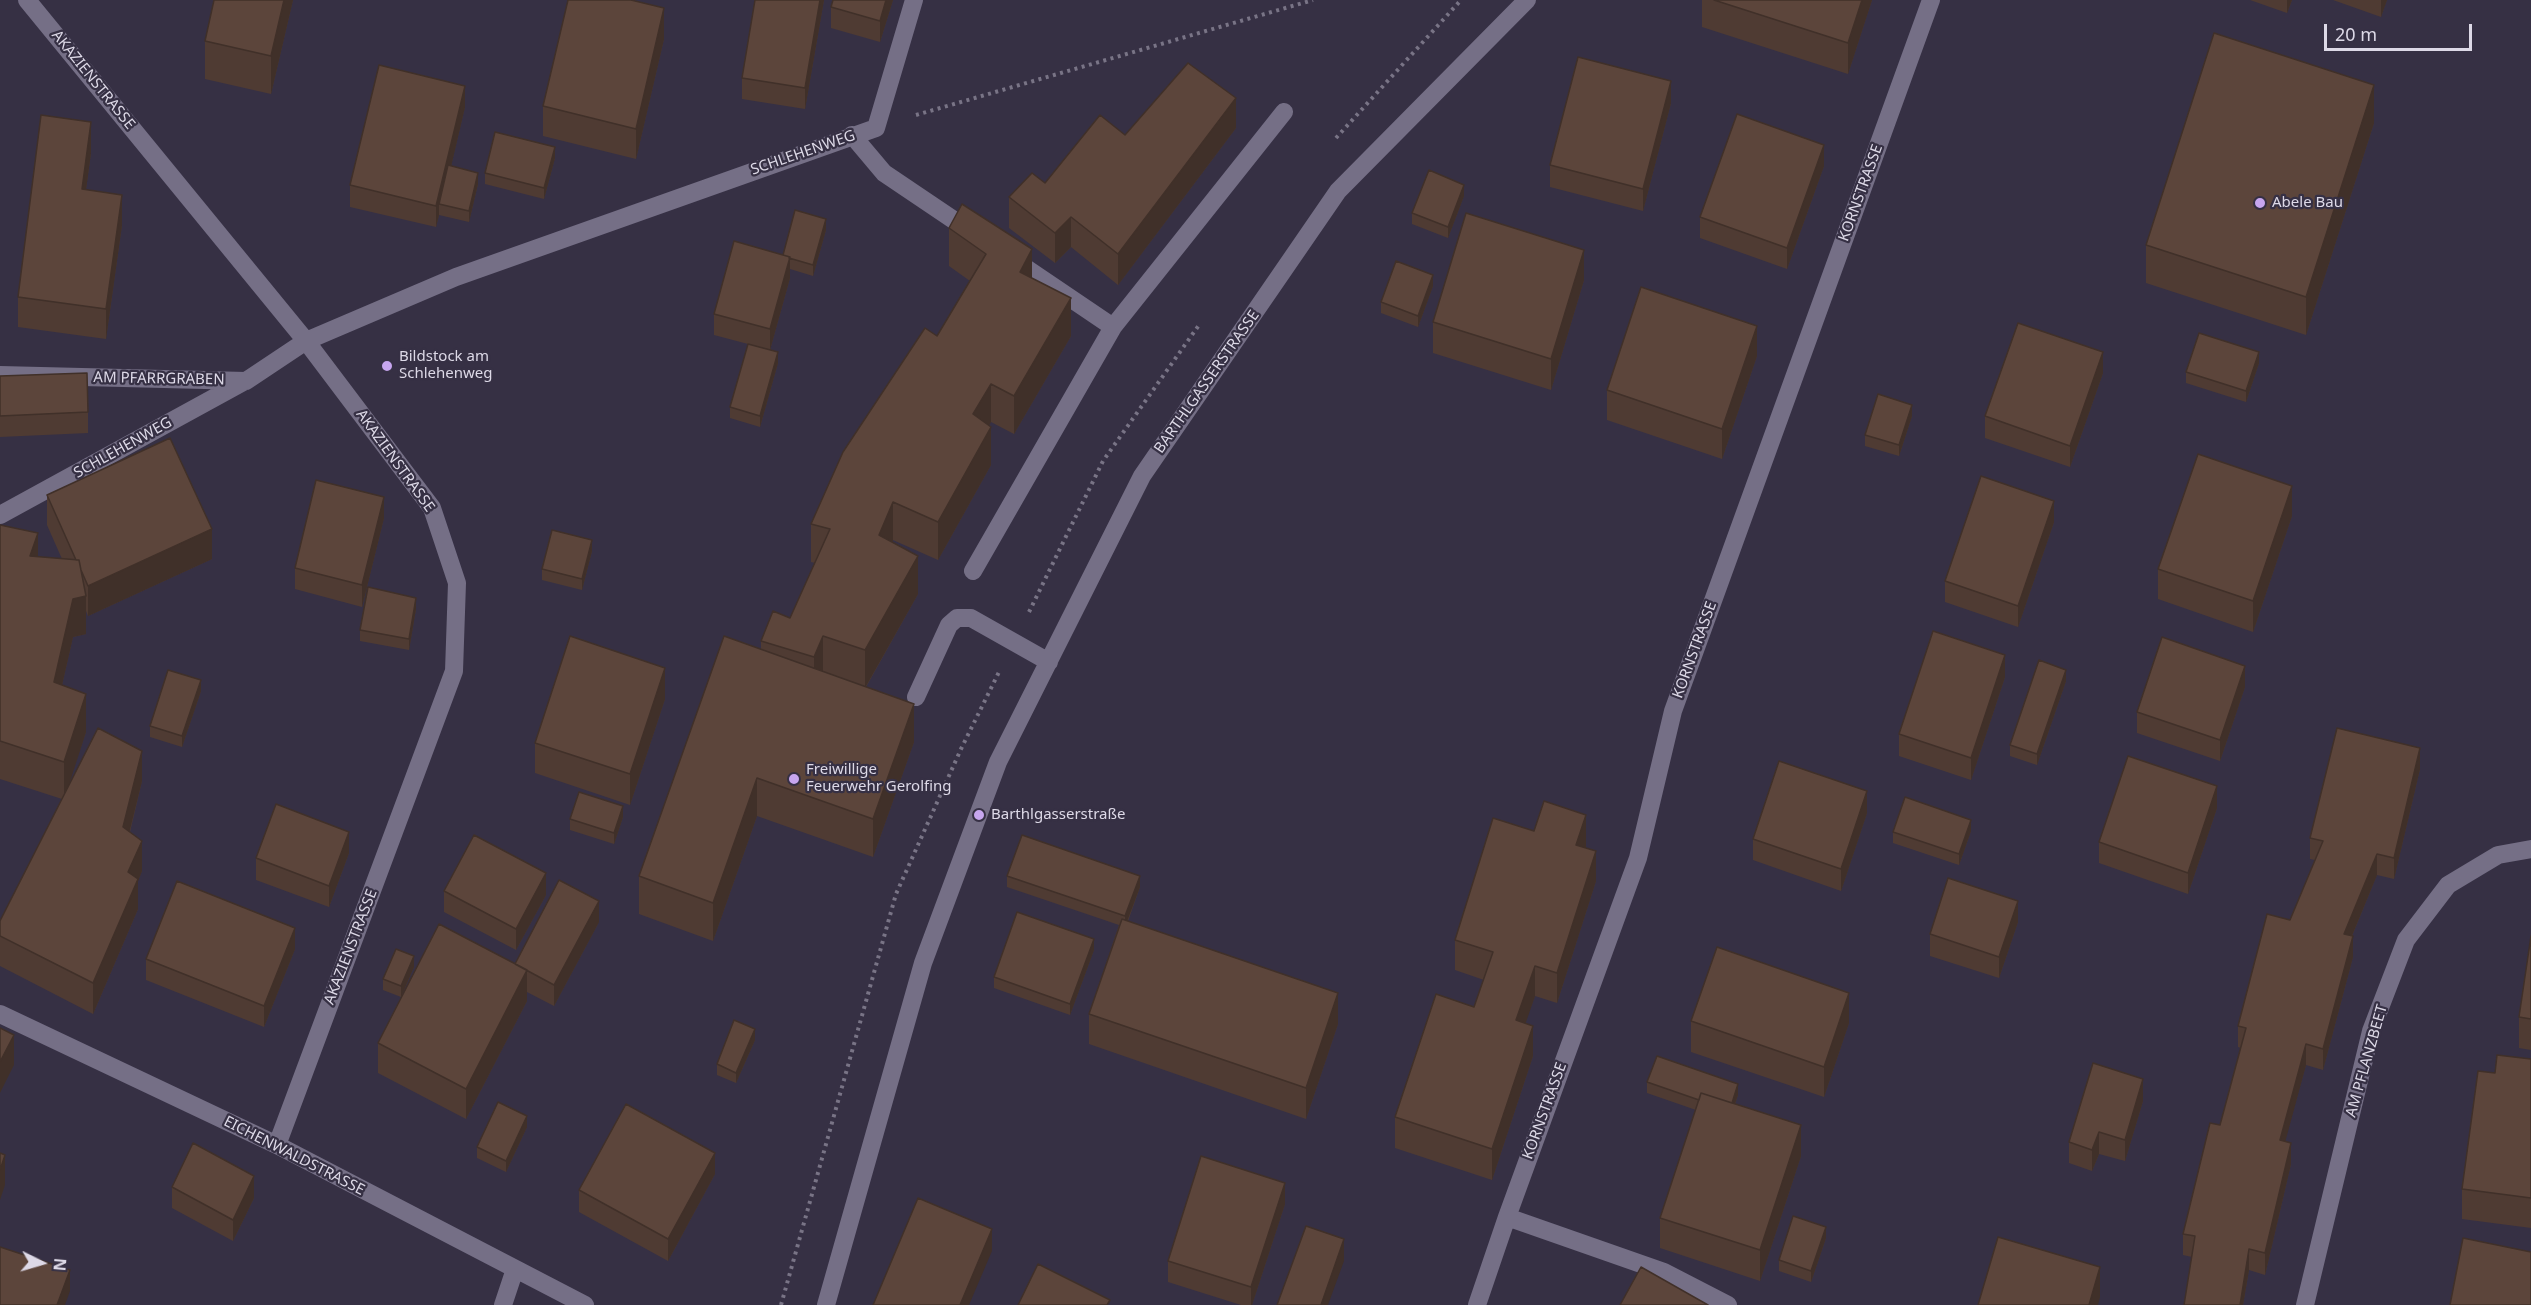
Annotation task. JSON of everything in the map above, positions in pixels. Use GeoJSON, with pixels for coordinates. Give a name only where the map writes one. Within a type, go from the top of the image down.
{"type":"FeatureCollection","features":[{"type":"Feature","properties":{"kind":"street","name":"AKAZIENSTRASSE"},"geometry":{"type":"LineString","coordinates":[[27,0],[306,341],[432,508],[457,583],[454,671],[277,1145]]}},
{"type":"Feature","properties":{"kind":"street"},"geometry":{"type":"LineString","coordinates":[[876,128],[914,0]]}},
{"type":"Feature","properties":{"kind":"street","name":"BARTHLGASSERSTRASSE"},"geometry":{"type":"LineString","coordinates":[[826,1305],[923,963],[998,762],[1142,476],[1338,191],[1527,0]]}},
{"type":"Feature","properties":{"kind":"street","name":"KORNSTRASSE"},"geometry":{"type":"LineString","coordinates":[[1478,1305],[1506,1217],[1638,858],[1673,711],[1931,0]]}},
{"type":"Feature","properties":{"kind":"street"},"geometry":{"type":"LineString","coordinates":[[973,571],[1113,327],[1284,112]]}},
{"type":"Feature","properties":{"kind":"street","name":"SCHLEHENWEG"},"geometry":{"type":"LineString","coordinates":[[306,341],[456,277],[876,128]]}},
{"type":"Feature","properties":{"kind":"street"},"geometry":{"type":"LineString","coordinates":[[852,135],[884,172],[1113,327]]}},
{"type":"Feature","properties":{"kind":"street","name":"AM PFARRGRABEN"},"geometry":{"type":"LineString","coordinates":[[0,375],[246,381],[306,341]]}},
{"type":"Feature","properties":{"kind":"street","name":"SCHLEHENWEG"},"geometry":{"type":"LineString","coordinates":[[0,515],[246,381]]}},
{"type":"Feature","properties":{"kind":"street"},"geometry":{"type":"LineString","coordinates":[[916,696],[949,625],[957,618],[970,618],[1048,662]]}},
{"type":"Feature","properties":{"kind":"street","name":"AM PFLANZBEET"},"geometry":{"type":"LineString","coordinates":[[2305,1305],[2371,1032],[2406,940],[2448,885],[2498,855],[2531,849]]}},
{"type":"Feature","properties":{"kind":"street","name":"EICHENWALDSTRASSE"},"geometry":{"type":"LineString","coordinates":[[0,1014],[277,1145],[585,1305]]}},
{"type":"Feature","properties":{"kind":"street"},"geometry":{"type":"LineString","coordinates":[[1506,1217],[1664,1272],[1728,1305]]}},
{"type":"Feature","properties":{"kind":"street"},"geometry":{"type":"LineString","coordinates":[[503,1305],[515,1269]]}},
{"type":"Feature","properties":{"kind":"path"},"geometry":{"type":"LineString","coordinates":[[876,128],[1313,0]]}},
{"type":"Feature","properties":{"kind":"path"},"geometry":{"type":"LineString","coordinates":[[781,1305],[896,894]]}},
{"type":"Feature","properties":{"kind":"building"},"geometry":{"type":"Polygon","coordinates":[[[214,0],[284,0],[271,56],[205,41],[214,0]]]}},
{"type":"Feature","properties":{"kind":"building"},"geometry":{"type":"Polygon","coordinates":[[[568,0],[631,0],[664,8],[636,129],[543,106],[568,0]]]}},
{"type":"Feature","properties":{"kind":"building"},"geometry":{"type":"Polygon","coordinates":[[[755,0],[820,0],[805,88],[742,78],[755,0]]]}},
{"type":"Feature","properties":{"kind":"building"},"geometry":{"type":"Polygon","coordinates":[[[833,0],[886,0],[880,21],[831,7],[833,0]]]}},
{"type":"Feature","properties":{"kind":"building"},"geometry":{"type":"Polygon","coordinates":[[[1714,0],[1862,0],[1848,43],[1714,0]]]}},
{"type":"Feature","properties":{"kind":"building","name":"Abele Bau"},"geometry":{"type":"Polygon","coordinates":[[[2214,33],[2374,85],[2306,297],[2146,245],[2214,33]]]}},
{"type":"Feature","properties":{"kind":"building"},"geometry":{"type":"Polygon","coordinates":[[[1578,57],[1671,81],[1643,189],[1550,165],[1578,57]]]}},
{"type":"Feature","properties":{"kind":"building"},"geometry":{"type":"Polygon","coordinates":[[[1188,63],[1236,98],[1118,254],[1071,217],[1055,233],[1009,197],[1032,173],[1045,183],[1100,115],[1125,135],[1188,63]]]}},
{"type":"Feature","properties":{"kind":"building"},"geometry":{"type":"Polygon","coordinates":[[[379,65],[465,86],[436,206],[350,185],[379,65]]]}},
{"type":"Feature","properties":{"kind":"building"},"geometry":{"type":"Polygon","coordinates":[[[1737,114],[1824,145],[1787,248],[1700,217],[1737,114]]]}},
{"type":"Feature","properties":{"kind":"building"},"geometry":{"type":"Polygon","coordinates":[[[41,115],[91,122],[82,189],[122,195],[106,309],[18,297],[41,115]]]}},
{"type":"Feature","properties":{"kind":"building"},"geometry":{"type":"Polygon","coordinates":[[[495,132],[555,147],[544,188],[485,173],[495,132]]]}},
{"type":"Feature","properties":{"kind":"building"},"geometry":{"type":"Polygon","coordinates":[[[448,165],[478,173],[469,211],[439,204],[448,165]]]}},
{"type":"Feature","properties":{"kind":"building"},"geometry":{"type":"Polygon","coordinates":[[[1429,170],[1464,185],[1448,227],[1412,213],[1429,170]]]}},
{"type":"Feature","properties":{"kind":"building"},"geometry":{"type":"Polygon","coordinates":[[[962,204],[1032,249],[1020,272],[1071,298],[1014,396],[991,384],[973,414],[991,427],[938,522],[893,502],[879,535],[918,556],[865,650],[823,636],[814,657],[761,641],[773,611],[790,618],[830,529],[811,524],[843,452],[925,328],[937,336],[986,254],[949,228],[962,204]]]}},
{"type":"Feature","properties":{"kind":"building"},"geometry":{"type":"Polygon","coordinates":[[[795,210],[826,219],[813,265],[783,255],[795,210]]]}},
{"type":"Feature","properties":{"kind":"building"},"geometry":{"type":"Polygon","coordinates":[[[1466,213],[1584,250],[1551,359],[1433,322],[1466,213]]]}},
{"type":"Feature","properties":{"kind":"building"},"geometry":{"type":"Polygon","coordinates":[[[734,241],[790,257],[770,329],[714,314],[734,241]]]}},
{"type":"Feature","properties":{"kind":"building"},"geometry":{"type":"Polygon","coordinates":[[[1396,261],[1433,275],[1418,316],[1381,302],[1396,261]]]}},
{"type":"Feature","properties":{"kind":"building"},"geometry":{"type":"Polygon","coordinates":[[[1641,287],[1757,326],[1722,429],[1607,390],[1641,287]]]}},
{"type":"Feature","properties":{"kind":"building"},"geometry":{"type":"Polygon","coordinates":[[[2018,323],[2103,352],[2070,446],[1985,416],[2018,323]]]}},
{"type":"Feature","properties":{"kind":"building"},"geometry":{"type":"Polygon","coordinates":[[[2199,333],[2259,352],[2246,391],[2186,372],[2199,333]]]}},
{"type":"Feature","properties":{"kind":"building"},"geometry":{"type":"Polygon","coordinates":[[[748,344],[778,352],[760,416],[730,407],[748,344]]]}},
{"type":"Feature","properties":{"kind":"building"},"geometry":{"type":"Polygon","coordinates":[[[87,373],[88,412],[0,416],[0,376],[87,373]]]}},
{"type":"Feature","properties":{"kind":"building"},"geometry":{"type":"Polygon","coordinates":[[[1878,394],[1912,405],[1899,445],[1865,435],[1878,394]]]}},
{"type":"Feature","properties":{"kind":"building"},"geometry":{"type":"Polygon","coordinates":[[[170,438],[212,529],[88,586],[79,560],[76,560],[47,495],[170,438]]]}},
{"type":"Feature","properties":{"kind":"building"},"geometry":{"type":"Polygon","coordinates":[[[2198,454],[2292,486],[2253,601],[2158,569],[2198,454]]]}},
{"type":"Feature","properties":{"kind":"building"},"geometry":{"type":"Polygon","coordinates":[[[1981,476],[2054,501],[2018,606],[1945,581],[1981,476]]]}},
{"type":"Feature","properties":{"kind":"building"},"geometry":{"type":"Polygon","coordinates":[[[316,480],[384,497],[362,585],[295,568],[316,480]]]}},
{"type":"Feature","properties":{"kind":"building"},"geometry":{"type":"Polygon","coordinates":[[[0,525],[38,533],[30,556],[79,560],[86,596],[73,599],[54,682],[86,694],[64,762],[0,741],[0,525]]]}},
{"type":"Feature","properties":{"kind":"building"},"geometry":{"type":"Polygon","coordinates":[[[552,530],[592,540],[582,579],[542,569],[552,530]]]}},
{"type":"Feature","properties":{"kind":"building"},"geometry":{"type":"Polygon","coordinates":[[[368,587],[416,598],[409,639],[360,630],[368,587]]]}},
{"type":"Feature","properties":{"kind":"building"},"geometry":{"type":"Polygon","coordinates":[[[1933,631],[2005,655],[1971,758],[1899,734],[1933,631]]]}},
{"type":"Feature","properties":{"kind":"building"},"geometry":{"type":"Polygon","coordinates":[[[570,636],[665,668],[630,774],[535,743],[570,636]]]}},
{"type":"Feature","properties":{"kind":"building","name":"Freiwillige Feuerwehr Gerolfing"},"geometry":{"type":"Polygon","coordinates":[[[724,636],[914,704],[873,819],[757,778],[713,903],[639,876],[724,636]]]}},
{"type":"Feature","properties":{"kind":"building"},"geometry":{"type":"Polygon","coordinates":[[[2162,637],[2245,666],[2220,740],[2137,712],[2162,637]]]}},
{"type":"Feature","properties":{"kind":"building"},"geometry":{"type":"Polygon","coordinates":[[[2039,660],[2066,670],[2037,754],[2010,745],[2039,660]]]}},
{"type":"Feature","properties":{"kind":"building"},"geometry":{"type":"Polygon","coordinates":[[[168,670],[201,680],[182,736],[150,726],[168,670]]]}},
{"type":"Feature","properties":{"kind":"building"},"geometry":{"type":"Polygon","coordinates":[[[98,728],[142,751],[123,827],[142,841],[128,872],[138,879],[93,983],[0,936],[0,921],[98,728]]]}},
{"type":"Feature","properties":{"kind":"building"},"geometry":{"type":"Polygon","coordinates":[[[2337,728],[2420,748],[2394,858],[2377,854],[2344,934],[2353,936],[2323,1049],[2306,1044],[2280,1140],[2291,1143],[2265,1253],[2249,1249],[2240,1305],[2184,1305],[2195,1236],[2183,1234],[2210,1123],[2220,1125],[2246,1028],[2238,1026],[2267,914],[2290,920],[2323,841],[2310,838],[2337,728]]]}},
{"type":"Feature","properties":{"kind":"building"},"geometry":{"type":"Polygon","coordinates":[[[2128,756],[2217,786],[2188,873],[2099,842],[2128,756]]]}},
{"type":"Feature","properties":{"kind":"building"},"geometry":{"type":"Polygon","coordinates":[[[1779,761],[1867,791],[1841,869],[1753,839],[1779,761]]]}},
{"type":"Feature","properties":{"kind":"building"},"geometry":{"type":"Polygon","coordinates":[[[579,792],[623,806],[614,833],[570,819],[579,792]]]}},
{"type":"Feature","properties":{"kind":"building"},"geometry":{"type":"Polygon","coordinates":[[[1905,797],[1971,820],[1959,854],[1893,832],[1905,797]]]}},
{"type":"Feature","properties":{"kind":"building"},"geometry":{"type":"Polygon","coordinates":[[[1544,801],[1586,815],[1576,845],[1596,851],[1557,973],[1535,966],[1516,1020],[1533,1026],[1492,1149],[1395,1117],[1436,994],[1474,1007],[1493,952],[1455,940],[1493,818],[1534,831],[1544,801]]]}},
{"type":"Feature","properties":{"kind":"building"},"geometry":{"type":"Polygon","coordinates":[[[276,804],[349,832],[329,886],[256,858],[276,804]]]}},
{"type":"Feature","properties":{"kind":"building"},"geometry":{"type":"Polygon","coordinates":[[[474,835],[546,873],[516,929],[444,891],[474,835]]]}},
{"type":"Feature","properties":{"kind":"building"},"geometry":{"type":"Polygon","coordinates":[[[1022,835],[1140,876],[1125,916],[1007,876],[1022,835]]]}},
{"type":"Feature","properties":{"kind":"building"},"geometry":{"type":"Polygon","coordinates":[[[1948,878],[2018,901],[1999,957],[1930,934],[1948,878]]]}},
{"type":"Feature","properties":{"kind":"building"},"geometry":{"type":"Polygon","coordinates":[[[559,880],[599,901],[554,985],[515,964],[559,880]]]}},
{"type":"Feature","properties":{"kind":"building"},"geometry":{"type":"Polygon","coordinates":[[[177,881],[295,928],[264,1006],[146,959],[177,881]]]}},
{"type":"Feature","properties":{"kind":"building"},"geometry":{"type":"Polygon","coordinates":[[[1017,912],[1094,939],[1070,1004],[994,977],[1017,912]]]}},
{"type":"Feature","properties":{"kind":"building"},"geometry":{"type":"Polygon","coordinates":[[[1122,919],[1338,993],[1306,1088],[1089,1014],[1122,919]]]}},
{"type":"Feature","properties":{"kind":"building"},"geometry":{"type":"Polygon","coordinates":[[[439,924],[527,970],[466,1089],[378,1043],[439,924]]]}},
{"type":"Feature","properties":{"kind":"building"},"geometry":{"type":"Polygon","coordinates":[[[2531,936],[2531,1019],[2519,1017],[2531,936]]]}},
{"type":"Feature","properties":{"kind":"building"},"geometry":{"type":"Polygon","coordinates":[[[1717,947],[1849,993],[1824,1067],[1691,1021],[1717,947]]]}},
{"type":"Feature","properties":{"kind":"building"},"geometry":{"type":"Polygon","coordinates":[[[396,949],[414,956],[401,986],[383,979],[396,949]]]}},
{"type":"Feature","properties":{"kind":"building"},"geometry":{"type":"Polygon","coordinates":[[[734,1020],[755,1029],[736,1073],[717,1064],[734,1020]]]}},
{"type":"Feature","properties":{"kind":"building"},"geometry":{"type":"Polygon","coordinates":[[[0,1028],[14,1035],[0,1062],[0,1028]]]}},
{"type":"Feature","properties":{"kind":"building"},"geometry":{"type":"Polygon","coordinates":[[[2497,1055],[2531,1059],[2531,1198],[2462,1189],[2478,1071],[2495,1073],[2497,1055]]]}},
{"type":"Feature","properties":{"kind":"building"},"geometry":{"type":"Polygon","coordinates":[[[1657,1056],[1738,1084],[1732,1103],[1701,1093],[1699,1100],[1647,1082],[1657,1056]]]}},
{"type":"Feature","properties":{"kind":"building"},"geometry":{"type":"Polygon","coordinates":[[[2093,1063],[2143,1079],[2125,1140],[2099,1132],[2092,1150],[2069,1142],[2093,1063]]]}},
{"type":"Feature","properties":{"kind":"building"},"geometry":{"type":"Polygon","coordinates":[[[1701,1093],[1801,1125],[1760,1250],[1660,1218],[1701,1093]]]}},
{"type":"Feature","properties":{"kind":"building"},"geometry":{"type":"Polygon","coordinates":[[[498,1102],[527,1116],[506,1161],[477,1147],[498,1102]]]}},
{"type":"Feature","properties":{"kind":"building"},"geometry":{"type":"Polygon","coordinates":[[[626,1104],[715,1153],[668,1239],[579,1190],[626,1104]]]}},
{"type":"Feature","properties":{"kind":"building"},"geometry":{"type":"Polygon","coordinates":[[[193,1143],[254,1176],[233,1220],[172,1187],[193,1143]]]}},
{"type":"Feature","properties":{"kind":"building"},"geometry":{"type":"Polygon","coordinates":[[[0,1153],[5,1155],[0,1170],[0,1153]]]}},
{"type":"Feature","properties":{"kind":"building"},"geometry":{"type":"Polygon","coordinates":[[[1201,1156],[1285,1183],[1251,1287],[1168,1261],[1201,1156]]]}},
{"type":"Feature","properties":{"kind":"building"},"geometry":{"type":"Polygon","coordinates":[[[918,1198],[992,1229],[960,1305],[873,1305],[918,1198]]]}},
{"type":"Feature","properties":{"kind":"building"},"geometry":{"type":"Polygon","coordinates":[[[1793,1216],[1826,1227],[1811,1271],[1779,1260],[1793,1216]]]}},
{"type":"Feature","properties":{"kind":"building"},"geometry":{"type":"Polygon","coordinates":[[[1306,1226],[1344,1239],[1321,1305],[1277,1305],[1306,1226]]]}},
{"type":"Feature","properties":{"kind":"building"},"geometry":{"type":"Polygon","coordinates":[[[1998,1237],[2100,1267],[2089,1305],[1978,1305],[1998,1237]]]}},
{"type":"Feature","properties":{"kind":"building"},"geometry":{"type":"Polygon","coordinates":[[[2463,1238],[2531,1252],[2531,1305],[2450,1305],[2463,1238]]]}},
{"type":"Feature","properties":{"kind":"building"},"geometry":{"type":"Polygon","coordinates":[[[0,1247],[70,1270],[57,1305],[0,1305],[0,1247]]]}},
{"type":"Feature","properties":{"kind":"building"},"geometry":{"type":"Polygon","coordinates":[[[1038,1264],[1110,1300],[1107,1305],[1018,1305],[1038,1264]]]}},
{"type":"Feature","properties":{"kind":"building"},"geometry":{"type":"Polygon","coordinates":[[[1641,1267],[1708,1305],[1620,1305],[1641,1267]]]}},
{"type":"Feature","properties":{"kind":"place","name":"Abele Bau"},"geometry":{"type":"Point","coordinates":[2260,203]}},
{"type":"Feature","properties":{"kind":"place","name":"Bildstock am Schlehenweg"},"geometry":{"type":"Point","coordinates":[387,366]}},
{"type":"Feature","properties":{"kind":"place","name":"Freiwillige Feuerwehr Gerolfing"},"geometry":{"type":"Point","coordinates":[794,779]}},
{"type":"Feature","properties":{"kind":"place","name":"Barthlgasserstraße"},"geometry":{"type":"Point","coordinates":[979,815]}}]}
